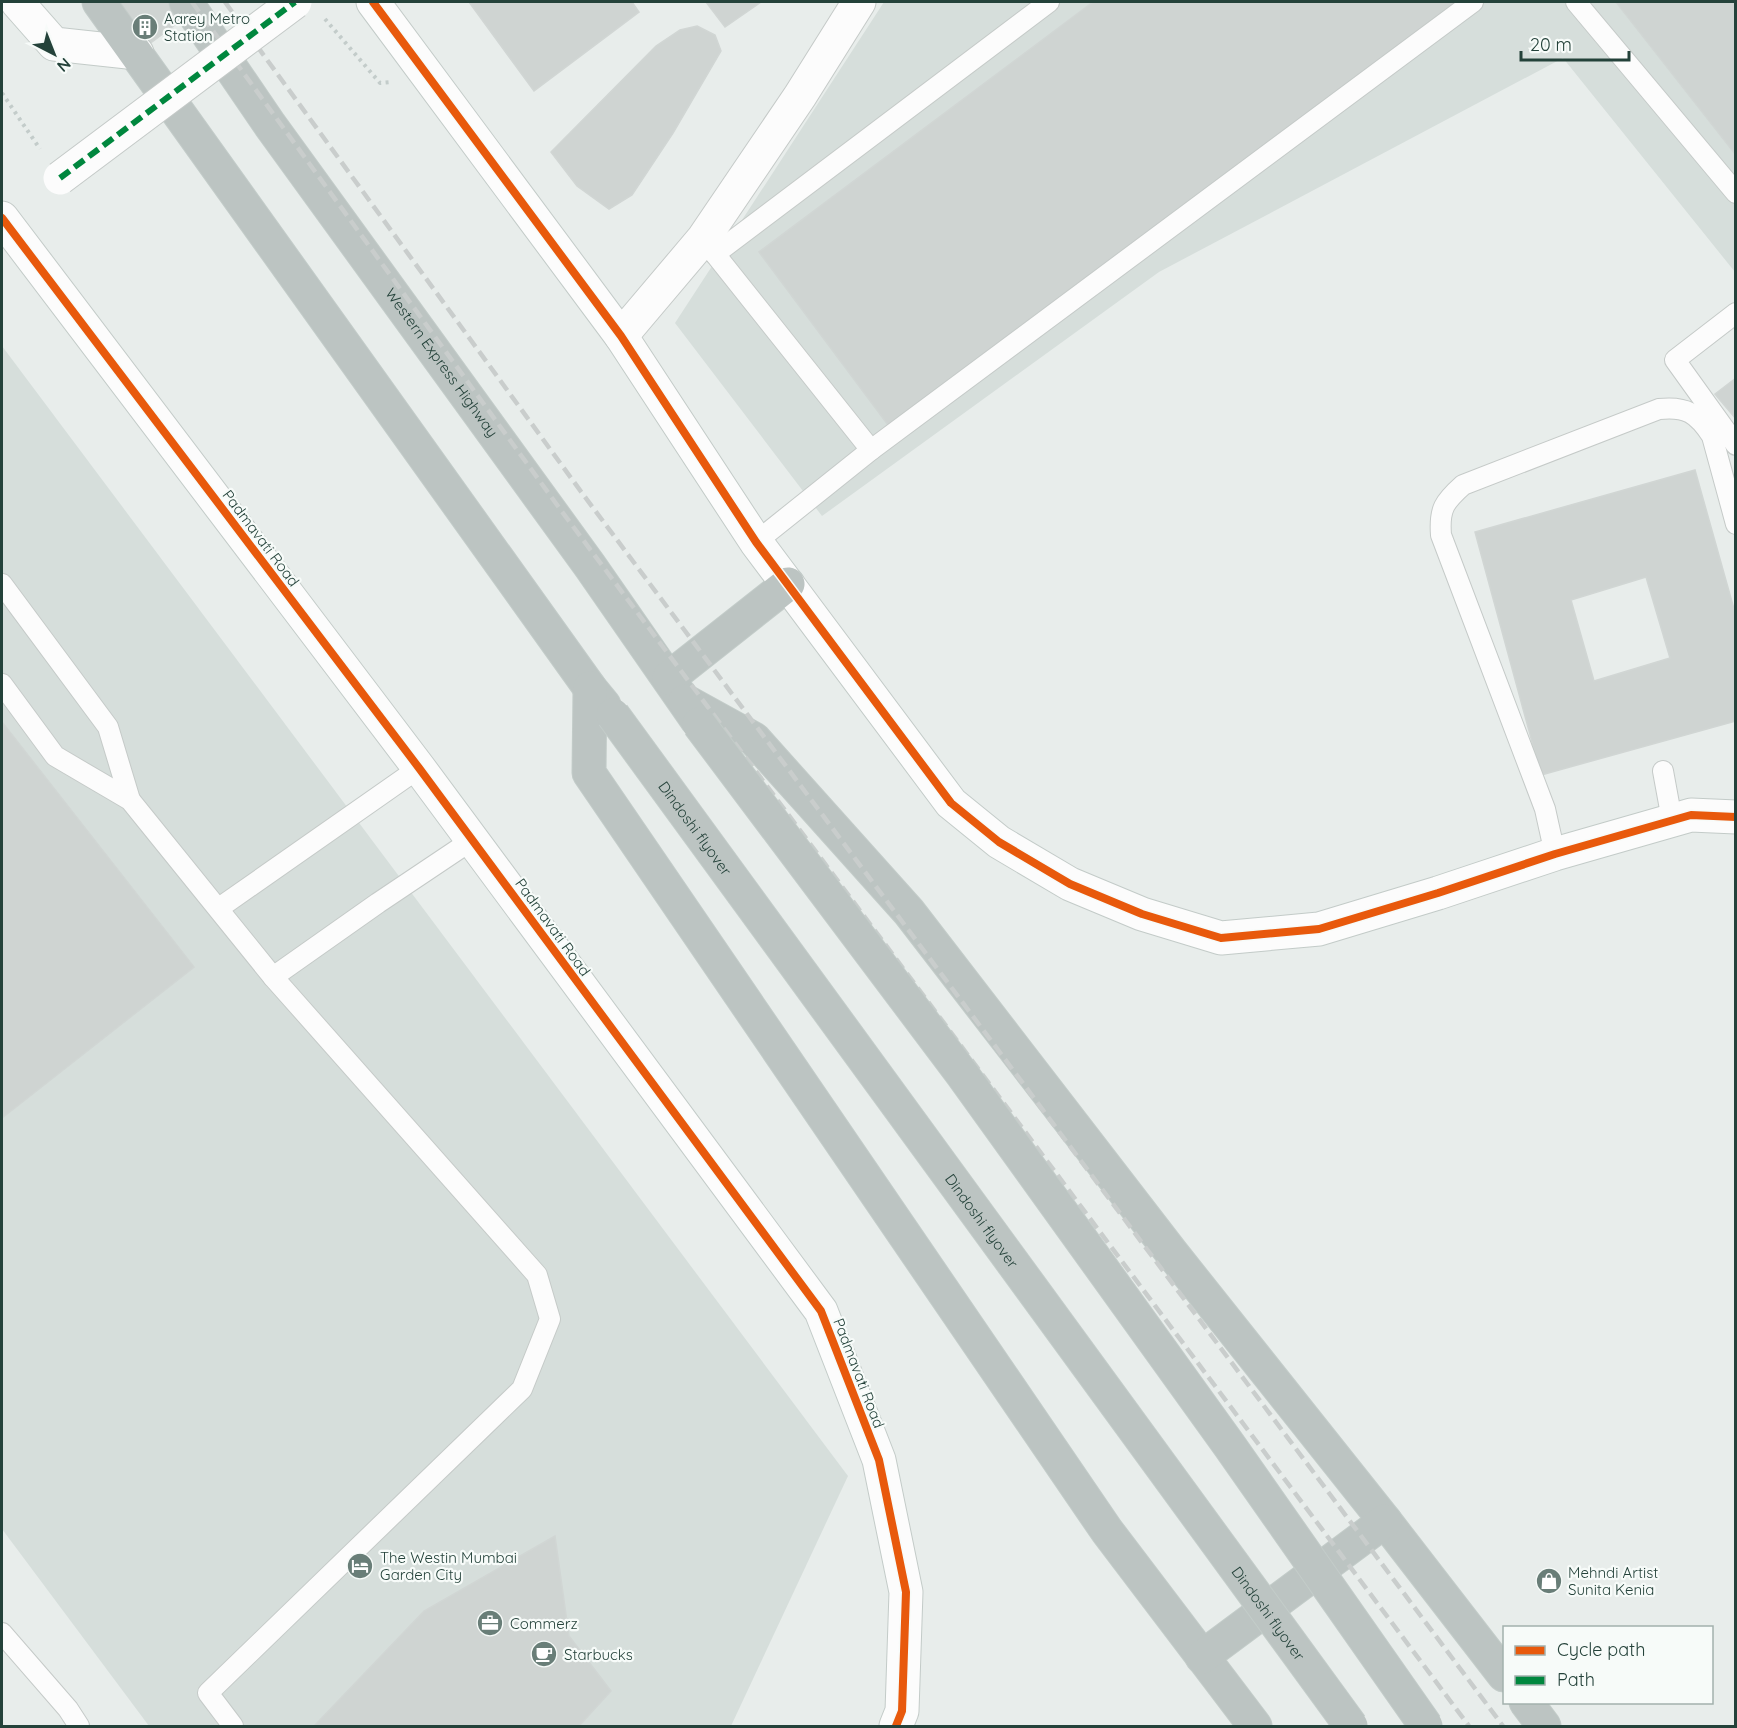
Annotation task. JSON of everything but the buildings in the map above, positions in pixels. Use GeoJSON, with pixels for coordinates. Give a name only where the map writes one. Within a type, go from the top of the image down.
{"type":"FeatureCollection","features":[{"type":"Feature","properties":{"kind":"highway"},"geometry":{"type":"LineString","coordinates":[[99,2],[590,688],[589,773],[1107,1531],[1255,1726]]}},
{"type":"Feature","properties":{"kind":"highway","name":"Western Express Highway"},"geometry":{"type":"LineString","coordinates":[[186,2],[270,125],[584,557],[684,701]]}},
{"type":"Feature","properties":{"kind":"highway"},"geometry":{"type":"LineString","coordinates":[[684,701],[788,584]]}},
{"type":"Feature","properties":{"kind":"highway","name":"Dindoshi flyover"},"geometry":{"type":"LineString","coordinates":[[590,688],[613,715],[1351,1726]]}},
{"type":"Feature","properties":{"kind":"highway"},"geometry":{"type":"LineString","coordinates":[[684,701],[754,739],[909,912],[1503,1674]]}},
{"type":"Feature","properties":{"kind":"highway"},"geometry":{"type":"LineString","coordinates":[[684,701],[969,1083],[1229,1444],[1426,1726]]}},
{"type":"Feature","properties":{"kind":"highway"},"geometry":{"type":"LineString","coordinates":[[1202,1657],[1385,1521]]}},
{"type":"Feature","properties":{"kind":"highway"},"geometry":{"type":"LineString","coordinates":[[1528,1704],[1544,1726]]}},
{"type":"Feature","properties":{"kind":"street"},"geometry":{"type":"LineString","coordinates":[[17,2],[54,44],[137,52]]}},
{"type":"Feature","properties":{"kind":"street"},"geometry":{"type":"LineString","coordinates":[[373,2],[621,336],[756,542],[951,803],[999,842],[1070,884],[1142,914],[1221,938],[1319,929],[1555,854],[1672,820],[1691,815],[1736,818]]}},
{"type":"Feature","properties":{"kind":"street"},"geometry":{"type":"LineString","coordinates":[[621,336],[709,247],[859,2]]}},
{"type":"Feature","properties":{"kind":"street"},"geometry":{"type":"LineString","coordinates":[[60,178],[306,6]]}},
{"type":"Feature","properties":{"kind":"street","name":"Padmavati Road"},"geometry":{"type":"LineString","coordinates":[[2,218],[419,768],[821,1311],[879,1460],[906,1592],[902,1711],[896,1726]]}},
{"type":"Feature","properties":{"kind":"lane"},"geometry":{"type":"LineString","coordinates":[[871,450],[709,247],[1049,2]]}},
{"type":"Feature","properties":{"kind":"lane"},"geometry":{"type":"LineString","coordinates":[[756,542],[871,450],[1473,2]]}},
{"type":"Feature","properties":{"kind":"lane"},"geometry":{"type":"LineString","coordinates":[[1576,2],[1736,193]]}},
{"type":"Feature","properties":{"kind":"lane"},"geometry":{"type":"LineString","coordinates":[[1736,313],[1675,360],[1736,445]]}},
{"type":"Feature","properties":{"kind":"lane"},"geometry":{"type":"LineString","coordinates":[[1555,854],[1545,809],[1441,535],[1440,518],[1447,500],[1463,485],[1659,409],[1675,407],[1689,411],[1712,436],[1736,524]]}},
{"type":"Feature","properties":{"kind":"lane"},"geometry":{"type":"LineString","coordinates":[[2,584],[108,727],[130,800]]}},
{"type":"Feature","properties":{"kind":"lane"},"geometry":{"type":"LineString","coordinates":[[2,684],[55,756],[130,800],[273,977],[537,1275],[550,1319],[522,1389],[208,1693],[233,1726]]}},
{"type":"Feature","properties":{"kind":"lane"},"geometry":{"type":"LineString","coordinates":[[219,908],[419,768]]}},
{"type":"Feature","properties":{"kind":"lane"},"geometry":{"type":"LineString","coordinates":[[1663,771],[1672,820]]}},
{"type":"Feature","properties":{"kind":"lane"},"geometry":{"type":"LineString","coordinates":[[273,977],[472,840]]}},
{"type":"Feature","properties":{"kind":"lane"},"geometry":{"type":"LineString","coordinates":[[2,1633],[68,1709],[79,1726]]}},
{"type":"Feature","properties":{"kind":"path"},"geometry":{"type":"LineString","coordinates":[[306,6],[380,83]]}},
{"type":"Feature","properties":{"kind":"path"},"geometry":{"type":"LineString","coordinates":[[2,93],[60,178]]}},
{"type":"Feature","properties":{"kind":"shaded area"},"geometry":{"type":"Polygon","coordinates":[[[884,2],[1735,2],[1735,272],[1563,58],[1159,272],[822,516],[675,323],[884,2]]]}},
{"type":"Feature","properties":{"kind":"shaded area"},"geometry":{"type":"Polygon","coordinates":[[[2,346],[848,1476],[731,1726],[149,1726],[2,1529],[2,346]]]}},
{"type":"Feature","properties":{"kind":"railway"},"geometry":{"type":"LineString","coordinates":[[192,2],[560,509],[1469,1726]]}},
{"type":"Feature","properties":{"kind":"railway"},"geometry":{"type":"LineString","coordinates":[[225,2],[582,493],[1503,1726]]}},
{"type":"Feature","properties":{"kind":"marked path"},"geometry":{"type":"LineString","coordinates":[[60,178],[295,2]]}},
{"type":"Feature","properties":{"kind":"cycle path"},"geometry":{"type":"LineString","coordinates":[[373,2],[621,336],[756,542],[951,803],[999,842],[1070,884],[1142,914],[1221,938],[1319,929],[1555,854],[1691,815],[1736,817]]}},
{"type":"Feature","properties":{"kind":"cycle path"},"geometry":{"type":"LineString","coordinates":[[2,218],[419,768],[821,1311],[879,1460],[906,1592],[902,1711],[896,1726]]}},
{"type":"Feature","properties":{"kind":"place","name":"Aarey Metro Station"},"geometry":{"type":"Point","coordinates":[145,27]}},
{"type":"Feature","properties":{"kind":"place","name":"The Westin Mumbai Garden City"},"geometry":{"type":"Point","coordinates":[360,1566]}},
{"type":"Feature","properties":{"kind":"place","name":"Mehndi Artist Sunita Kenia"},"geometry":{"type":"Point","coordinates":[1549,1581]}},
{"type":"Feature","properties":{"kind":"place","name":"Commerz"},"geometry":{"type":"Point","coordinates":[490,1623]}},
{"type":"Feature","properties":{"kind":"place","name":"Starbucks"},"geometry":{"type":"Point","coordinates":[544,1654]}}]}
